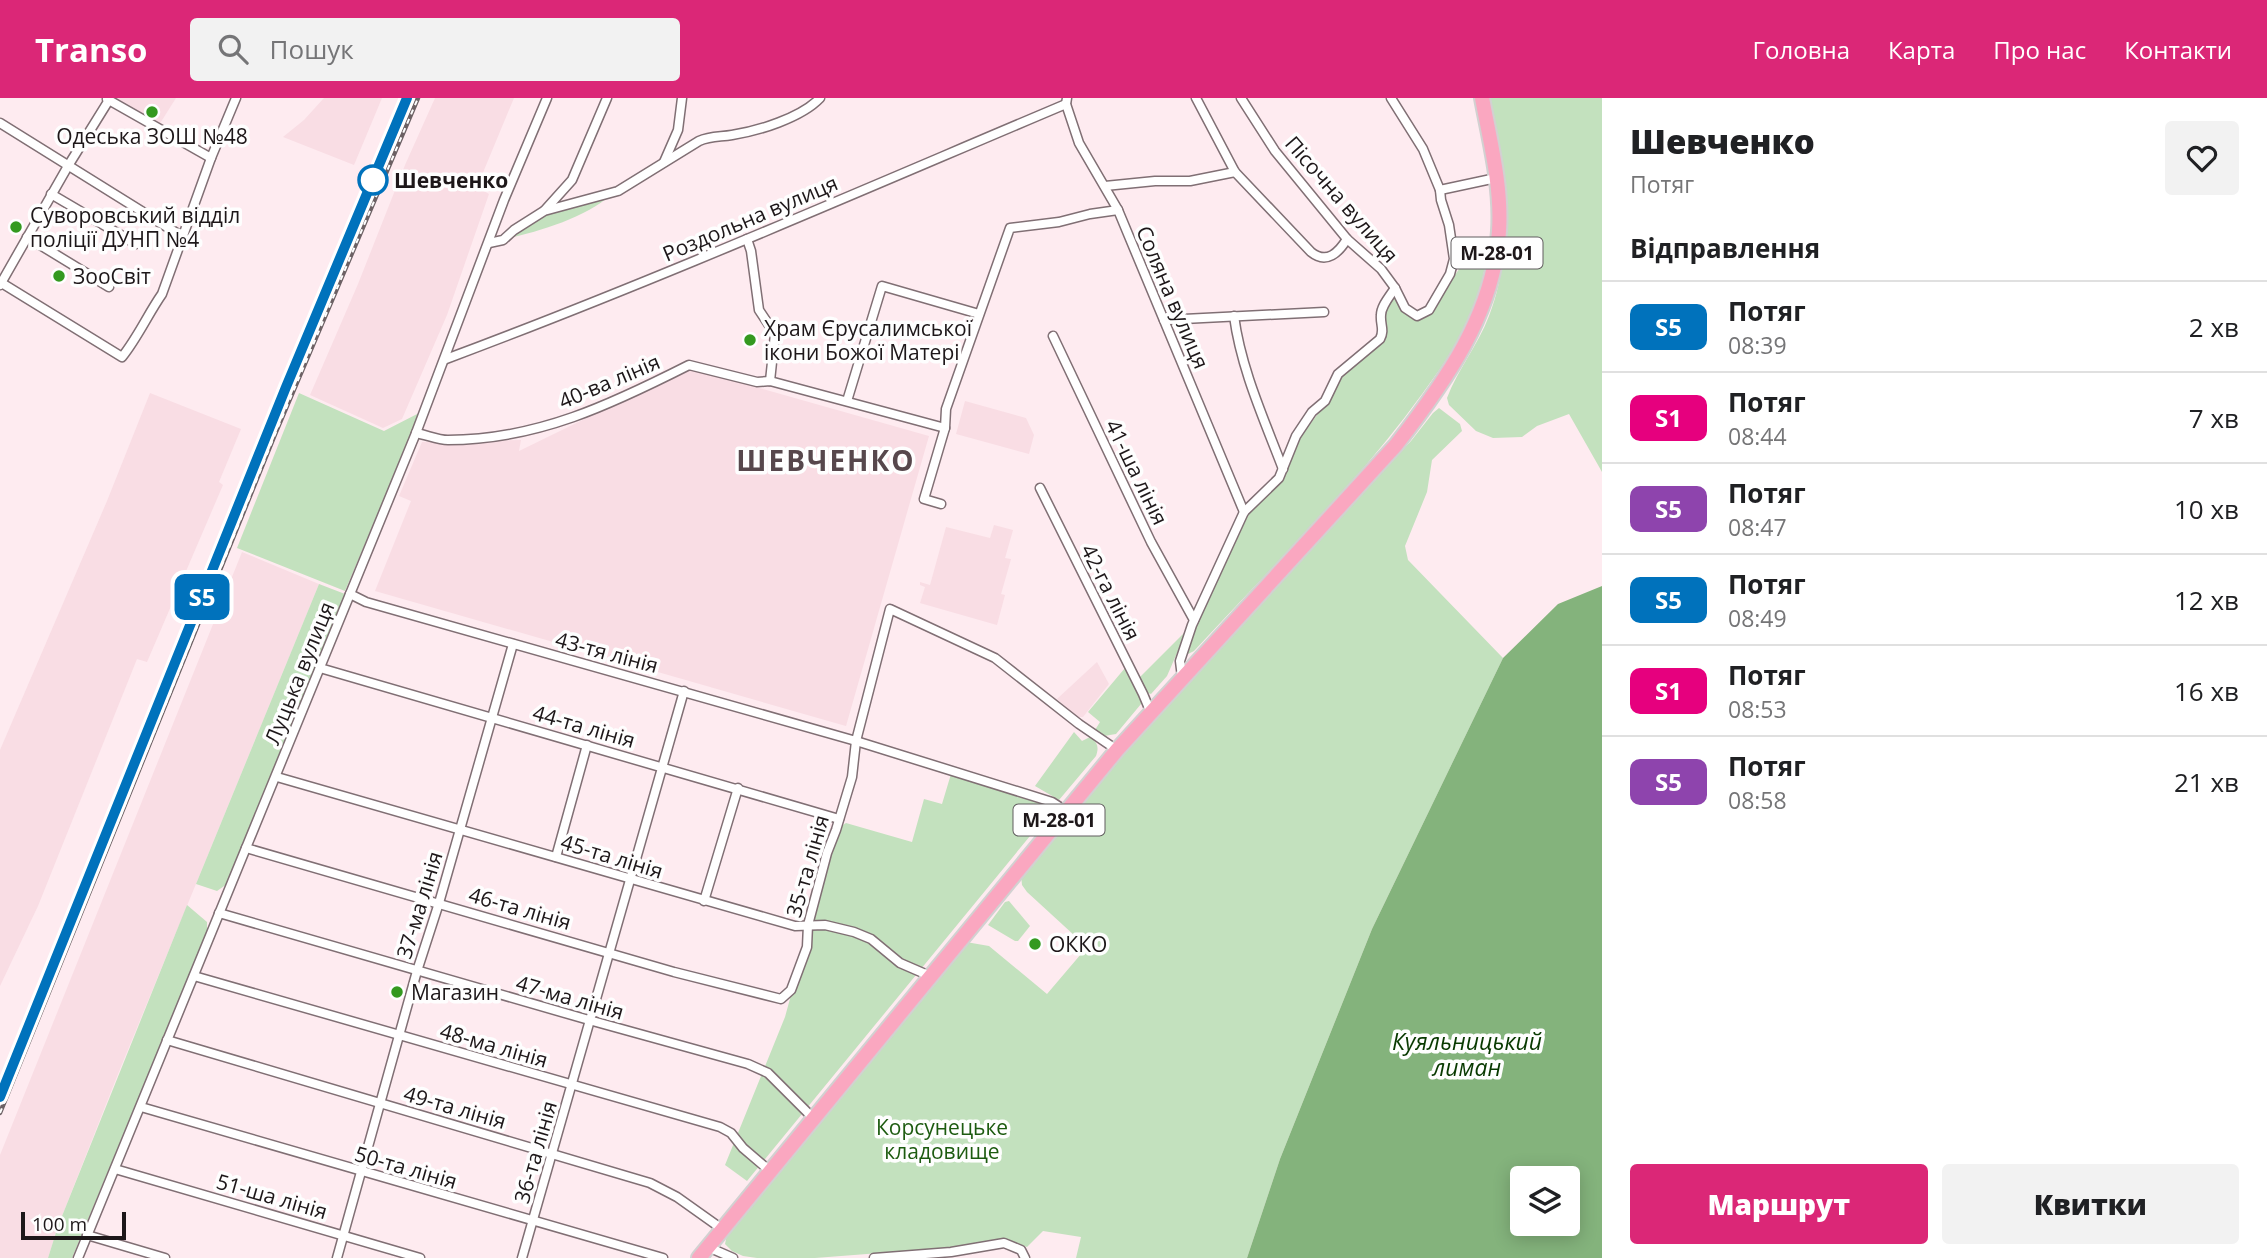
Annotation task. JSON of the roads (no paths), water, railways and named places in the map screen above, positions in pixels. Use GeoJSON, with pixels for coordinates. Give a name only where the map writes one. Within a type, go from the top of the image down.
{"type":"FeatureCollection","features":[{"type":"Feature","properties":{"kind":"highway","name":"М-28-01"},"geometry":{"type":"LineString","coordinates":[[704,1252],[1117,750],[1396,445],[1434,395],[1476,323],[1493,275],[1499,230],[1496,178],[1482,98]]}},
{"type":"Feature","properties":{"kind":"street"},"geometry":{"type":"LineString","coordinates":[[211,158],[107,99],[0,283],[122,357],[137,337],[148,313],[163,294],[211,158],[236,98]]}},
{"type":"Feature","properties":{"kind":"street","name":"Луцька вулиця"},"geometry":{"type":"LineString","coordinates":[[78,1258],[277,777],[446,359],[504,200],[547,98]]}},
{"type":"Feature","properties":{"kind":"street"},"geometry":{"type":"LineString","coordinates":[[489,243],[503,240],[544,211],[572,180],[607,98]]}},
{"type":"Feature","properties":{"kind":"street"},"geometry":{"type":"LineString","coordinates":[[664,162],[678,130],[682,98]]}},
{"type":"Feature","properties":{"kind":"street"},"geometry":{"type":"LineString","coordinates":[[544,211],[618,191],[709,137],[741,133],[795,116],[820,98]]}},
{"type":"Feature","properties":{"kind":"street"},"geometry":{"type":"LineString","coordinates":[[1196,98],[1235,172],[1317,257],[1336,254],[1348,239]]}},
{"type":"Feature","properties":{"kind":"street","name":"Пісочна вулиця"},"geometry":{"type":"LineString","coordinates":[[1241,98],[1275,151],[1348,239],[1381,269],[1408,311],[1417,316],[1429,310],[1454,266],[1449,225],[1440,190]]}},
{"type":"Feature","properties":{"kind":"street"},"geometry":{"type":"LineString","coordinates":[[1391,98],[1423,149],[1440,190],[1496,178]]}},
{"type":"Feature","properties":{"kind":"street","name":"Соляна вулиця"},"geometry":{"type":"LineString","coordinates":[[1067,101],[1079,143],[1118,210],[1244,512]]}},
{"type":"Feature","properties":{"kind":"street","name":"Роздольна вулиця"},"geometry":{"type":"LineString","coordinates":[[446,359],[542,323],[747,239],[1067,101]]}},
{"type":"Feature","properties":{"kind":"street"},"geometry":{"type":"LineString","coordinates":[[0,123],[183,237]]}},
{"type":"Feature","properties":{"kind":"street"},"geometry":{"type":"LineString","coordinates":[[1104,186],[1190,181],[1235,172]]}},
{"type":"Feature","properties":{"kind":"street"},"geometry":{"type":"LineString","coordinates":[[51,194],[135,244]]}},
{"type":"Feature","properties":{"kind":"street"},"geometry":{"type":"LineString","coordinates":[[941,504],[924,499],[944,428],[946,409],[1010,228],[1059,222],[1118,210]]}},
{"type":"Feature","properties":{"kind":"street"},"geometry":{"type":"LineString","coordinates":[[27,237],[109,287]]}},
{"type":"Feature","properties":{"kind":"street"},"geometry":{"type":"LineString","coordinates":[[747,239],[759,310],[775,334],[770,381],[944,428]]}},
{"type":"Feature","properties":{"kind":"street"},"geometry":{"type":"LineString","coordinates":[[847,401],[883,286],[979,314]]}},
{"type":"Feature","properties":{"kind":"street"},"geometry":{"type":"LineString","coordinates":[[1182,677],[1180,661],[1194,620],[1244,512],[1279,478],[1296,436],[1312,412],[1325,401],[1338,374],[1380,339],[1383,333],[1380,317],[1382,309],[1395,288]]}},
{"type":"Feature","properties":{"kind":"street"},"geometry":{"type":"LineString","coordinates":[[1164,320],[1324,312]]}},
{"type":"Feature","properties":{"kind":"street"},"geometry":{"type":"LineString","coordinates":[[1234,316],[1237,341],[1246,370],[1283,469]]}},
{"type":"Feature","properties":{"kind":"street","name":"41-ша лінія"},"geometry":{"type":"LineString","coordinates":[[1053,336],[1151,542],[1194,620]]}},
{"type":"Feature","properties":{"kind":"street","name":"40-ва лінія"},"geometry":{"type":"LineString","coordinates":[[416,433],[446,440],[503,435],[549,426],[615,402],[689,365],[757,382],[770,381]]}},
{"type":"Feature","properties":{"kind":"street","name":"42-га лінія"},"geometry":{"type":"LineString","coordinates":[[1040,488],[1151,713]]}},
{"type":"Feature","properties":{"kind":"street","name":"43-тя лінія"},"geometry":{"type":"LineString","coordinates":[[350,594],[366,602],[856,741],[1029,794],[1052,802],[1066,811]]}},
{"type":"Feature","properties":{"kind":"street"},"geometry":{"type":"LineString","coordinates":[[856,741],[890,609],[995,657],[1079,724],[1117,750]]}},
{"type":"Feature","properties":{"kind":"street","name":"37-ма лінія"},"geometry":{"type":"LineString","coordinates":[[337,1258],[417,971],[513,644]]}},
{"type":"Feature","properties":{"kind":"street","name":"44-та лінія"},"geometry":{"type":"LineString","coordinates":[[320,668],[839,819]]}},
{"type":"Feature","properties":{"kind":"street","name":"36-та лінія"},"geometry":{"type":"LineString","coordinates":[[522,1258],[684,691]]}},
{"type":"Feature","properties":{"kind":"street","name":"35-та лінія"},"geometry":{"type":"LineString","coordinates":[[785,997],[791,990],[805,956],[808,925],[827,853],[852,777],[856,741]]}},
{"type":"Feature","properties":{"kind":"street"},"geometry":{"type":"LineString","coordinates":[[556,857],[587,746]]}},
{"type":"Feature","properties":{"kind":"street","name":"45-та лінія"},"geometry":{"type":"LineString","coordinates":[[277,777],[795,926],[825,925],[854,932],[871,939],[900,963],[930,976]]}},
{"type":"Feature","properties":{"kind":"street"},"geometry":{"type":"LineString","coordinates":[[704,901],[738,789]]}},
{"type":"Feature","properties":{"kind":"street","name":"46-та лінія"},"geometry":{"type":"LineString","coordinates":[[246,848],[776,999],[785,997]]}},
{"type":"Feature","properties":{"kind":"street","name":"47-ма лінія"},"geometry":{"type":"LineString","coordinates":[[219,913],[748,1064],[768,1073],[814,1118]]}},
{"type":"Feature","properties":{"kind":"street","name":"48-ма лінія"},"geometry":{"type":"LineString","coordinates":[[194,976],[720,1127],[731,1133],[743,1148],[770,1171]]}},
{"type":"Feature","properties":{"kind":"street","name":"49-та лінія"},"geometry":{"type":"LineString","coordinates":[[167,1040],[552,1153],[664,1189],[722,1229]]}},
{"type":"Feature","properties":{"kind":"street","name":"50-та лінія"},"geometry":{"type":"LineString","coordinates":[[141,1107],[663,1258]]}},
{"type":"Feature","properties":{"kind":"street","name":"51-ша лінія"},"geometry":{"type":"LineString","coordinates":[[115,1169],[420,1258]]}},
{"type":"Feature","properties":{"kind":"street"},"geometry":{"type":"LineString","coordinates":[[87,1235],[165,1258]]}},
{"type":"Feature","properties":{"kind":"street"},"geometry":{"type":"LineString","coordinates":[[874,1258],[951,1252],[1004,1243],[1021,1250],[1025,1258]]}},
{"type":"Feature","properties":{"kind":"street"},"geometry":{"type":"LineString","coordinates":[[704,1252],[733,1258]]}},
{"type":"Feature","properties":{"kind":"water","name":"Куяльницький лиман"},"geometry":{"type":"Polygon","coordinates":[[[1602,586],[1602,1258],[1247,1258],[1280,1159],[1372,929],[1503,658],[1558,604],[1602,586]]]}},
{"type":"Feature","properties":{"kind":"railway"},"geometry":{"type":"LineString","coordinates":[[0,1113],[276,432],[418,98]]}},
{"type":"Feature","properties":{"kind":"train","name":"S5"},"geometry":{"type":"LineString","coordinates":[[0,1097],[286,387],[407,98]]}},
{"type":"Feature","properties":{"kind":"place","name":"Одеська ЗОШ №48"},"geometry":{"type":"Point","coordinates":[152,112]}},
{"type":"Feature","properties":{"kind":"place","name":"Шевченко"},"geometry":{"type":"Point","coordinates":[373,180]}},
{"type":"Feature","properties":{"kind":"place","name":"Суворовський відділ поліції ДУНП №4"},"geometry":{"type":"Point","coordinates":[16,227]}},
{"type":"Feature","properties":{"kind":"place","name":"ЗооСвіт"},"geometry":{"type":"Point","coordinates":[59,276]}},
{"type":"Feature","properties":{"kind":"place","name":"Храм Єрусалимської ікони Божої Матері"},"geometry":{"type":"Point","coordinates":[750,340]}},
{"type":"Feature","properties":{"kind":"place","name":"ОККО"},"geometry":{"type":"Point","coordinates":[1035,944]}},
{"type":"Feature","properties":{"kind":"place","name":"Магазин"},"geometry":{"type":"Point","coordinates":[397,992]}},
{"type":"Feature","properties":{"kind":"district","name":"ШЕВЧЕНКО"},"geometry":{"type":"Point","coordinates":[826,460]}},
{"type":"Feature","properties":{"kind":"park label","name":"Корсунецьке кладовище"},"geometry":{"type":"Point","coordinates":[942,1139]}}]}
